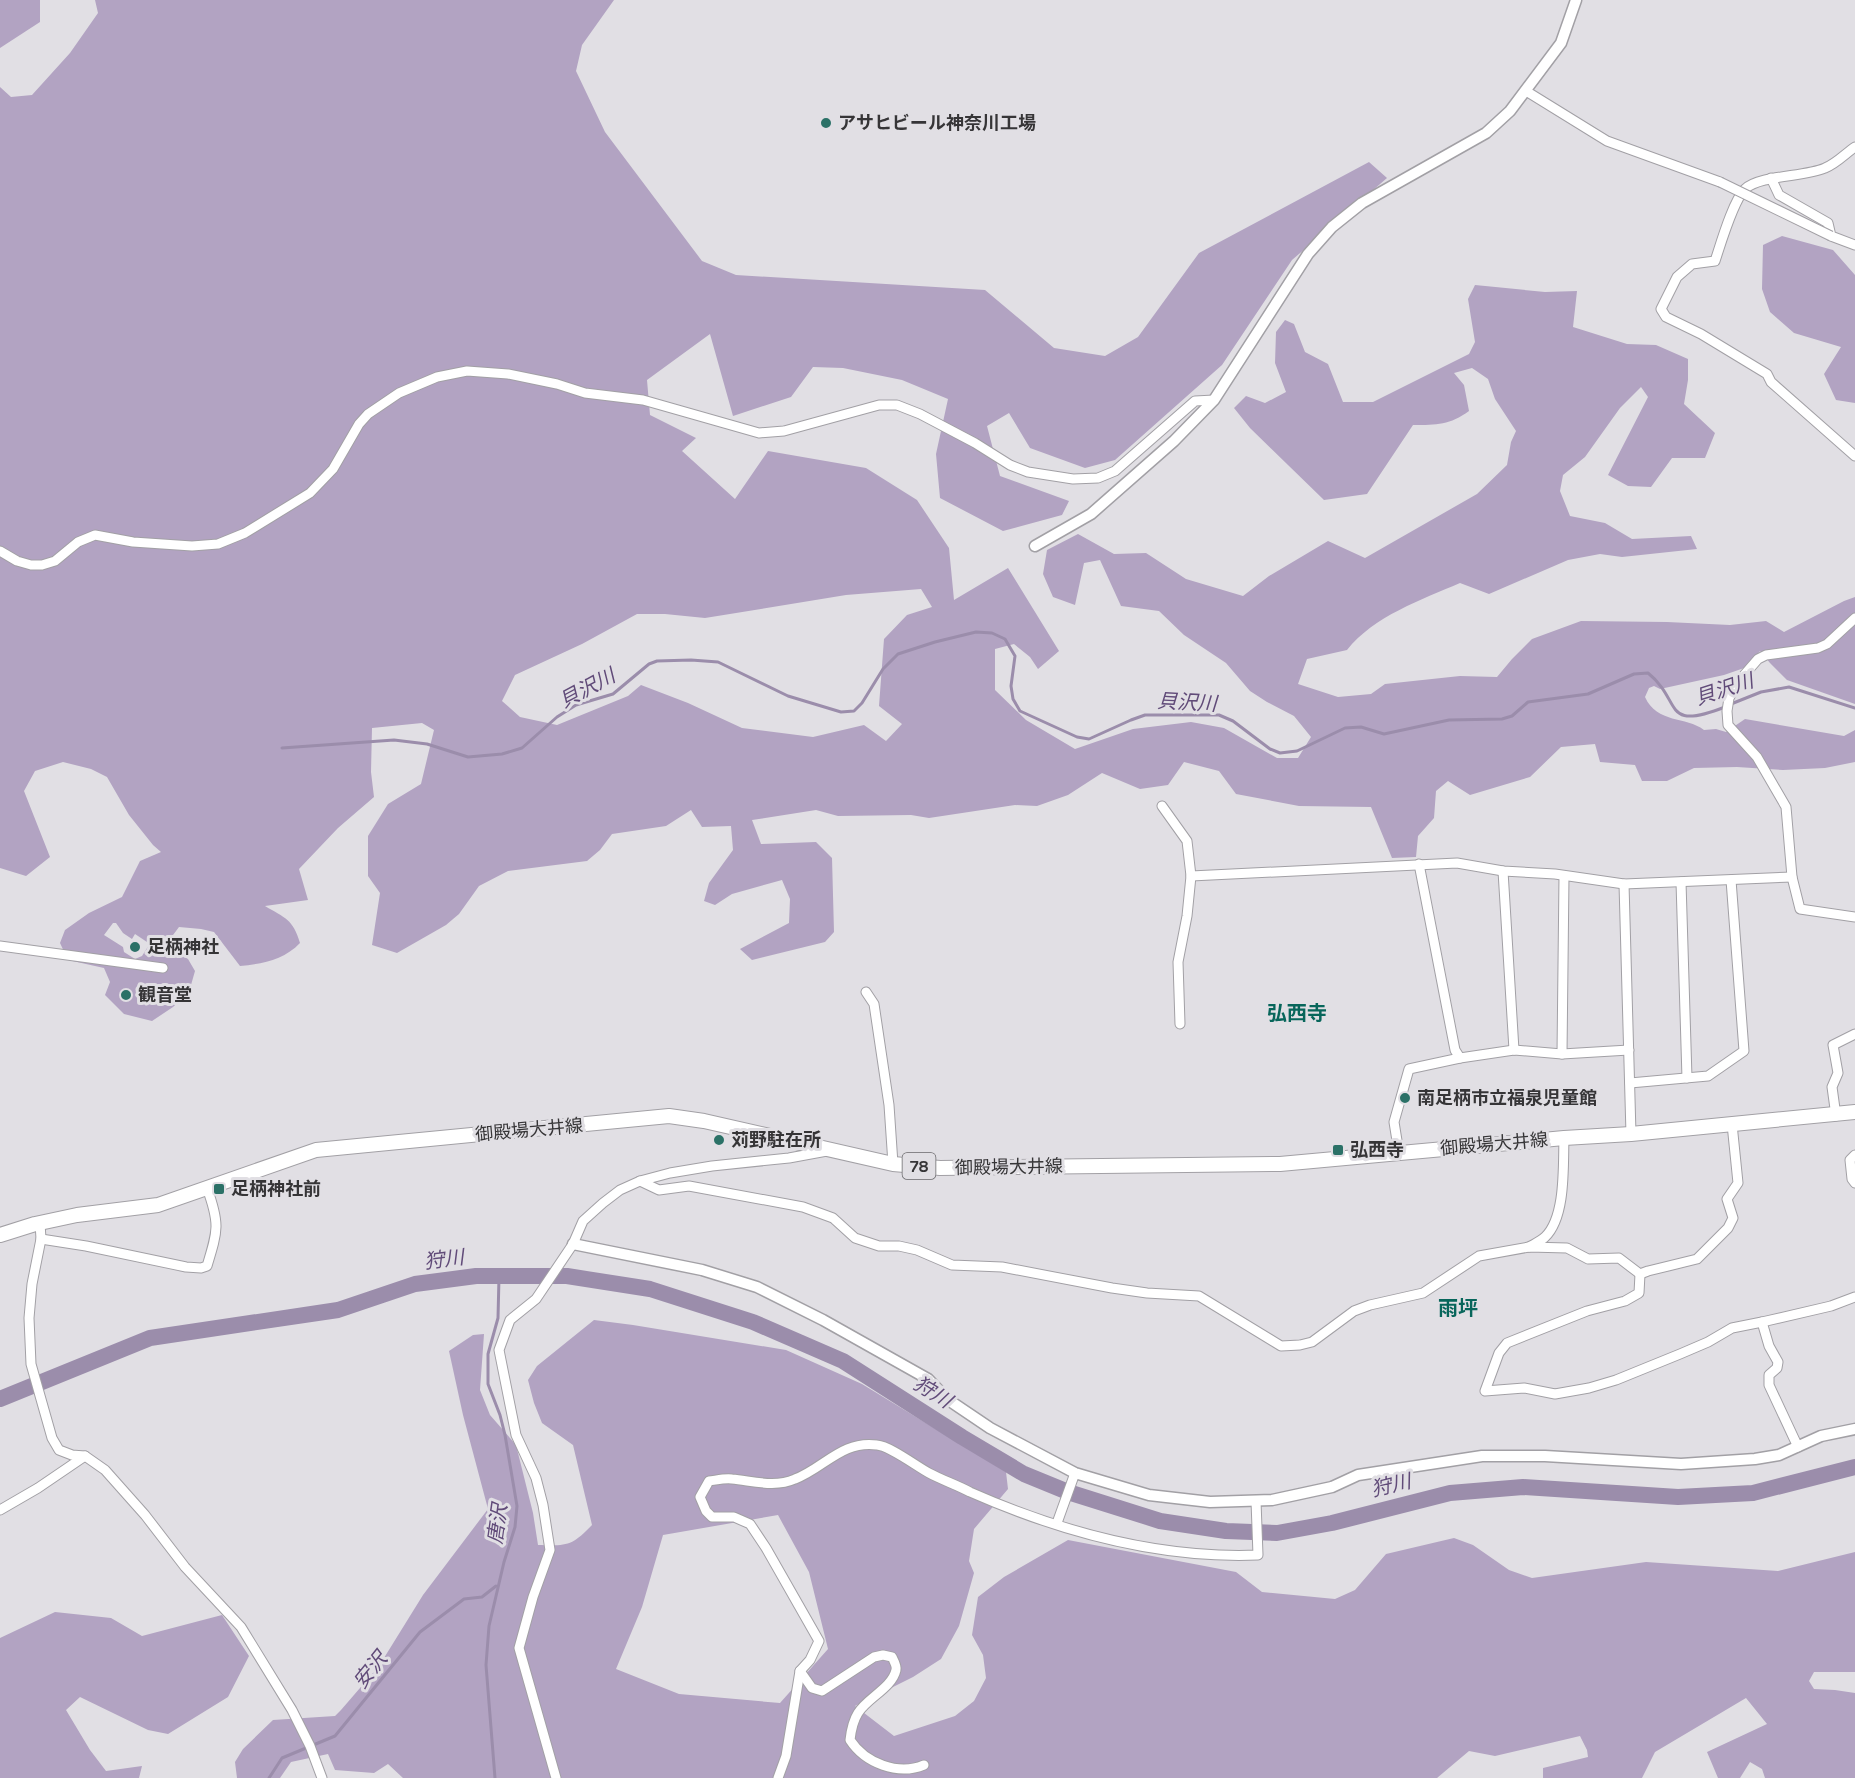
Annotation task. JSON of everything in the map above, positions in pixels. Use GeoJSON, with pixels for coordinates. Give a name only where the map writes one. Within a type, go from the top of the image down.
{"type":"FeatureCollection","features":[{"type":"Feature","properties":{"kind":"main road","name":"御殿場大井線"},"geometry":{"type":"LineString","coordinates":[[0,1235],[77,1215],[158,1205],[316,1150],[669,1116],[704,1121],[893,1164],[940,1168],[1280,1164],[1836,1116],[1855,1112]]}},
{"type":"Feature","properties":{"kind":"street"},"geometry":{"type":"LineString","coordinates":[[1035,546],[1091,514],[1174,441],[1214,400],[1308,254],[1332,227],[1362,203],[1486,133],[1510,111],[1561,43],[1576,0]]}},
{"type":"Feature","properties":{"kind":"street"},"geometry":{"type":"LineString","coordinates":[[1526,91],[1607,141],[1720,182],[1831,236],[1855,245]]}},
{"type":"Feature","properties":{"kind":"street"},"geometry":{"type":"LineString","coordinates":[[1855,147],[1826,168],[1797,176],[1771,178],[1746,187],[1738,200],[1715,261],[1692,264],[1677,277],[1661,309],[1666,317],[1701,334],[1767,374],[1771,382],[1855,456]]}},
{"type":"Feature","properties":{"kind":"street"},"geometry":{"type":"LineString","coordinates":[[1771,178],[1779,195],[1828,223],[1831,236]]}},
{"type":"Feature","properties":{"kind":"street"},"geometry":{"type":"LineString","coordinates":[[0,551],[17,561],[42,565],[55,561],[78,542],[95,535],[133,542],[192,546],[218,543],[244,533],[310,493],[333,469],[359,424],[368,414],[409,389],[437,377],[467,371],[508,374],[557,384],[585,393],[643,400],[759,433],[784,431],[879,405],[897,405],[920,414],[975,443],[1010,465],[1028,472],[1072,479],[1098,478],[1115,471],[1195,401],[1214,400]]}},
{"type":"Feature","properties":{"kind":"street"},"geometry":{"type":"LineString","coordinates":[[1855,618],[1827,644],[1818,648],[1766,655],[1758,659],[1738,682],[1729,698],[1727,711],[1728,725],[1756,757],[1786,807],[1792,878],[1800,909],[1855,917]]}},
{"type":"Feature","properties":{"kind":"street"},"geometry":{"type":"LineString","coordinates":[[1162,806],[1187,841],[1191,876],[1187,916],[1178,962],[1180,1024]]}},
{"type":"Feature","properties":{"kind":"street"},"geometry":{"type":"LineString","coordinates":[[1191,876],[1457,863],[1503,871],[1624,884],[1792,878]]}},
{"type":"Feature","properties":{"kind":"street"},"geometry":{"type":"LineString","coordinates":[[1419,864],[1455,1050],[1460,1058]]}},
{"type":"Feature","properties":{"kind":"street"},"geometry":{"type":"LineString","coordinates":[[1503,871],[1514,1050]]}},
{"type":"Feature","properties":{"kind":"street"},"geometry":{"type":"LineString","coordinates":[[1562,1054],[1564,876]]}},
{"type":"Feature","properties":{"kind":"street"},"geometry":{"type":"LineString","coordinates":[[1630,1083],[1708,1076],[1744,1051],[1731,880]]}},
{"type":"Feature","properties":{"kind":"street"},"geometry":{"type":"LineString","coordinates":[[1681,882],[1687,1078]]}},
{"type":"Feature","properties":{"kind":"street"},"geometry":{"type":"LineString","coordinates":[[1624,884],[1631,1134]]}},
{"type":"Feature","properties":{"kind":"street"},"geometry":{"type":"LineString","coordinates":[[0,946],[162,968]]}},
{"type":"Feature","properties":{"kind":"street"},"geometry":{"type":"LineString","coordinates":[[866,992],[874,1004],[889,1106],[893,1164]]}},
{"type":"Feature","properties":{"kind":"street"},"geometry":{"type":"LineString","coordinates":[[1836,1116],[1832,1087],[1838,1073],[1833,1045],[1855,1034]]}},
{"type":"Feature","properties":{"kind":"street"},"geometry":{"type":"LineString","coordinates":[[1399,1153],[1394,1122],[1409,1070],[1460,1058],[1514,1050],[1562,1054],[1629,1050]]}},
{"type":"Feature","properties":{"kind":"street"},"geometry":{"type":"LineString","coordinates":[[1640,1274],[1697,1259],[1728,1228],[1733,1218],[1727,1199],[1738,1183],[1732,1124]]}},
{"type":"Feature","properties":{"kind":"street"},"geometry":{"type":"LineString","coordinates":[[1529,1247],[1545,1237],[1556,1221],[1564,1138]]}},
{"type":"Feature","properties":{"kind":"street"},"geometry":{"type":"LineString","coordinates":[[556,1778],[519,1648],[532,1597],[550,1550],[536,1478],[516,1435],[499,1350],[510,1320],[536,1299],[571,1247],[583,1221],[620,1190],[640,1181],[712,1166],[789,1158],[830,1150]]}},
{"type":"Feature","properties":{"kind":"street"},"geometry":{"type":"LineString","coordinates":[[1855,1155],[1850,1160],[1852,1179],[1855,1183]]}},
{"type":"Feature","properties":{"kind":"street"},"geometry":{"type":"LineString","coordinates":[[640,1181],[659,1190],[689,1186],[803,1207],[833,1218],[855,1238],[879,1246],[899,1246],[917,1250],[952,1265],[1002,1267],[1112,1288],[1199,1296],[1281,1346],[1312,1342],[1354,1311],[1362,1308],[1423,1293],[1479,1256],[1529,1247],[1567,1248],[1588,1259],[1619,1258],[1640,1274]]}},
{"type":"Feature","properties":{"kind":"street"},"geometry":{"type":"LineString","coordinates":[[41,1239],[201,1268],[207,1266],[217,1225],[207,1188]]}},
{"type":"Feature","properties":{"kind":"street"},"geometry":{"type":"LineString","coordinates":[[40,1223],[41,1239],[32,1284],[29,1318],[31,1364],[52,1438],[59,1450],[72,1455],[86,1456],[105,1470],[145,1515],[185,1566],[241,1627],[301,1728],[322,1778]]}},
{"type":"Feature","properties":{"kind":"street"},"geometry":{"type":"LineString","coordinates":[[571,1247],[702,1270],[757,1287],[823,1320],[928,1379],[947,1399],[990,1428],[1076,1473],[1149,1495],[1256,1505],[1332,1487],[1358,1475],[1482,1456],[1545,1456],[1681,1464],[1755,1459],[1779,1455],[1821,1436],[1855,1430]]}},
{"type":"Feature","properties":{"kind":"street"},"geometry":{"type":"LineString","coordinates":[[1640,1274],[1639,1293],[1625,1301],[1587,1311],[1507,1343],[1499,1353],[1485,1391],[1524,1388],[1555,1394],[1589,1388],[1616,1380],[1680,1354],[1732,1328],[1832,1306],[1855,1297]]}},
{"type":"Feature","properties":{"kind":"street"},"geometry":{"type":"LineString","coordinates":[[1762,1322],[1769,1346],[1778,1362],[1777,1368],[1769,1375],[1769,1385],[1798,1447]]}},
{"type":"Feature","properties":{"kind":"street"},"geometry":{"type":"LineString","coordinates":[[778,1778],[786,1756],[800,1671],[810,1660],[819,1641],[750,1524],[734,1517],[712,1517],[706,1511],[700,1497],[709,1481],[729,1479],[763,1484],[783,1483],[797,1479],[840,1450],[861,1443],[880,1445],[930,1474],[1101,1539],[1174,1552],[1228,1556],[1258,1555],[1256,1505]]}},
{"type":"Feature","properties":{"kind":"street"},"geometry":{"type":"LineString","coordinates":[[0,1510],[86,1456]]}},
{"type":"Feature","properties":{"kind":"street"},"geometry":{"type":"LineString","coordinates":[[1057,1523],[1076,1473]]}},
{"type":"Feature","properties":{"kind":"street"},"geometry":{"type":"LineString","coordinates":[[800,1671],[812,1688],[822,1691],[874,1657],[883,1655],[892,1657],[896,1671],[890,1682],[858,1713],[850,1740],[856,1750],[868,1759],[884,1765],[901,1770],[912,1770],[924,1765]]}},
{"type":"Feature","properties":{"kind":"shaded area"},"geometry":{"type":"Polygon","coordinates":[[[0,0],[40,0],[40,22],[0,48],[0,0]]]}},
{"type":"Feature","properties":{"kind":"shaded area"},"geometry":{"type":"Polygon","coordinates":[[[95,0],[614,0],[582,45],[576,71],[605,132],[702,261],[736,275],[985,290],[1054,348],[1105,356],[1138,337],[1199,253],[1369,162],[1387,178],[1292,260],[1222,365],[1115,460],[1085,468],[1030,448],[1009,413],[987,426],[1000,476],[1069,501],[1062,515],[1003,531],[940,498],[936,454],[948,399],[902,380],[843,368],[813,367],[791,397],[733,416],[710,334],[647,380],[650,415],[696,438],[682,451],[735,499],[768,451],[866,468],[917,500],[949,548],[954,600],[1008,568],[1059,651],[1038,669],[1030,657],[1014,644],[995,649],[995,690],[1026,720],[1075,749],[1133,729],[1191,722],[1224,728],[1277,758],[1298,758],[1311,737],[1294,716],[1250,691],[1226,663],[1184,635],[1159,611],[1121,606],[1100,560],[1084,563],[1075,605],[1053,597],[1043,574],[1047,550],[1078,534],[1114,554],[1146,553],[1186,579],[1243,596],[1269,576],[1328,541],[1365,558],[1477,494],[1507,465],[1511,442],[1516,431],[1495,399],[1488,379],[1472,368],[1454,373],[1464,385],[1469,411],[1456,419],[1443,423],[1413,425],[1367,494],[1324,500],[1250,428],[1234,408],[1246,396],[1265,403],[1286,392],[1275,363],[1276,332],[1285,320],[1294,324],[1305,352],[1328,364],[1343,402],[1373,402],[1469,354],[1475,342],[1468,299],[1475,285],[1545,292],[1577,291],[1573,327],[1627,344],[1656,345],[1688,359],[1688,380],[1684,404],[1715,433],[1705,458],[1672,458],[1651,487],[1628,486],[1608,475],[1648,397],[1641,387],[1620,408],[1585,457],[1563,475],[1560,491],[1570,516],[1605,523],[1632,539],[1691,536],[1697,549],[1622,557],[1600,554],[1568,560],[1489,594],[1460,583],[1384,618],[1358,638],[1347,650],[1307,659],[1298,684],[1338,697],[1371,694],[1385,684],[1460,676],[1497,677],[1532,639],[1581,621],[1730,625],[1766,621],[1784,632],[1855,597],[1855,704],[1787,680],[1760,651],[1747,667],[1724,675],[1660,689],[1654,686],[1649,688],[1645,697],[1650,706],[1664,716],[1704,730],[1716,729],[1726,732],[1745,719],[1844,736],[1855,730],[1855,762],[1825,768],[1783,770],[1737,767],[1694,768],[1667,781],[1642,781],[1635,765],[1600,762],[1595,744],[1561,747],[1530,777],[1470,795],[1448,781],[1436,791],[1434,818],[1418,836],[1416,857],[1392,858],[1371,807],[1299,806],[1236,794],[1219,771],[1184,762],[1168,785],[1140,789],[1102,773],[1068,795],[1037,806],[1015,805],[929,818],[911,815],[838,816],[816,810],[752,820],[761,844],[816,842],[832,858],[834,932],[825,942],[752,960],[740,949],[789,923],[790,899],[782,880],[732,894],[715,905],[704,901],[709,883],[733,850],[731,826],[702,827],[691,810],[666,826],[612,834],[600,850],[587,861],[508,871],[479,886],[459,914],[446,925],[397,953],[372,945],[380,893],[368,876],[368,836],[388,804],[421,784],[434,730],[422,723],[372,728],[371,772],[374,797],[338,828],[299,869],[308,900],[265,906],[291,924],[300,943],[280,957],[240,966],[214,932],[179,927],[170,939],[173,950],[188,959],[195,971],[189,992],[173,1007],[152,1021],[124,1014],[105,995],[110,982],[104,968],[68,960],[60,943],[65,930],[89,913],[122,897],[140,861],[161,852],[129,815],[107,777],[91,769],[63,762],[35,771],[24,791],[50,857],[26,876],[0,868],[0,87],[11,97],[32,95],[70,53],[98,13],[95,0]],[[921,589],[846,595],[705,618],[637,614],[582,644],[515,675],[502,701],[520,717],[557,725],[628,696],[641,685],[688,703],[742,728],[813,737],[864,725],[886,741],[902,724],[879,706],[884,639],[907,615],[932,607],[921,589]],[[113,923],[104,935],[123,947],[124,952],[135,959],[142,956],[149,945],[147,942],[135,934],[132,939],[123,933],[116,923],[113,923]]]}},
{"type":"Feature","properties":{"kind":"shaded area"},"geometry":{"type":"Polygon","coordinates":[[[1782,236],[1833,250],[1855,275],[1855,403],[1836,400],[1824,374],[1841,347],[1794,333],[1770,312],[1762,289],[1763,245],[1782,236]]]}},
{"type":"Feature","properties":{"kind":"shaded area"},"geometry":{"type":"Polygon","coordinates":[[[594,1320],[786,1350],[862,1384],[1006,1472],[1008,1489],[974,1529],[969,1561],[974,1573],[959,1626],[941,1659],[913,1677],[855,1706],[894,1736],[955,1716],[974,1701],[986,1678],[983,1655],[972,1635],[978,1597],[1004,1577],[1068,1540],[1236,1572],[1262,1592],[1335,1599],[1355,1590],[1386,1554],[1454,1538],[1473,1545],[1509,1570],[1532,1578],[1646,1562],[1778,1571],[1855,1552],[1855,1672],[1814,1672],[1809,1681],[1814,1689],[1855,1693],[1855,1778],[1765,1778],[1762,1769],[1750,1762],[1740,1778],[1718,1778],[1707,1752],[1767,1724],[1746,1698],[1655,1752],[1642,1778],[1543,1778],[1543,1768],[1588,1757],[1580,1736],[1495,1756],[1469,1751],[1437,1778],[403,1778],[388,1764],[374,1773],[335,1770],[328,1754],[291,1762],[280,1778],[237,1778],[235,1762],[243,1749],[273,1720],[335,1716],[341,1710],[379,1666],[423,1595],[488,1509],[449,1351],[473,1335],[484,1334],[480,1390],[490,1415],[516,1445],[533,1513],[538,1545],[563,1545],[574,1541],[592,1525],[573,1445],[542,1423],[534,1403],[528,1380],[537,1366],[594,1320]],[[778,1515],[663,1535],[642,1607],[616,1669],[679,1694],[780,1703],[828,1649],[809,1572],[778,1515]]]}},
{"type":"Feature","properties":{"kind":"shaded area"},"geometry":{"type":"Polygon","coordinates":[[[55,1612],[111,1618],[142,1636],[222,1615],[249,1656],[228,1697],[168,1734],[148,1730],[80,1697],[66,1710],[90,1750],[106,1771],[142,1766],[139,1778],[0,1778],[0,1638],[55,1612]]]}},
{"type":"Feature","properties":{"kind":"waterway","name":"貝沢川"},"geometry":{"type":"LineString","coordinates":[[282,748],[394,740],[427,744],[468,757],[502,754],[522,748],[557,717],[576,705],[613,694],[649,664],[657,661],[718,662],[788,696],[841,712],[854,711],[862,703],[883,669],[898,654],[976,632],[992,633],[1005,639],[1015,656],[1011,686],[1013,699],[1020,711],[1077,737],[1089,739],[1145,715],[1219,715],[1233,721],[1270,749],[1280,753],[1297,751],[1345,728],[1361,727],[1384,734],[1449,720],[1502,719],[1512,716],[1528,702],[1588,694],[1634,674],[1648,673],[1682,715],[1705,714],[1725,707]]}},
{"type":"Feature","properties":{"kind":"waterway","name":"貝沢川"},"geometry":{"type":"LineString","coordinates":[[1731,704],[1761,692],[1789,687],[1855,708]]}},
{"type":"Feature","properties":{"kind":"waterway","name":"狩川"},"geometry":{"type":"LineString","coordinates":[[0,1399],[150,1338],[338,1310],[415,1284],[476,1276],[567,1276],[650,1289],[753,1322],[843,1361],[1024,1474],[1068,1492],[1160,1521],[1226,1531],[1277,1533],[1332,1523],[1450,1493],[1523,1487],[1678,1497],[1753,1493],[1855,1467]]}},
{"type":"Feature","properties":{"kind":"waterway","name":"唐沢"},"geometry":{"type":"LineString","coordinates":[[495,1778],[486,1665],[489,1626],[515,1527],[517,1506],[505,1435],[488,1384],[488,1354],[498,1318],[499,1277]]}},
{"type":"Feature","properties":{"kind":"waterway","name":"安沢"},"geometry":{"type":"LineString","coordinates":[[269,1778],[282,1758],[335,1736],[420,1632],[464,1599],[482,1597],[496,1586]]}},
{"type":"Feature","properties":{"kind":"place","name":"アサヒビール神奈川工場"},"geometry":{"type":"Point","coordinates":[826,123]}},
{"type":"Feature","properties":{"kind":"place","name":"足柄神社"},"geometry":{"type":"Point","coordinates":[135,947]}},
{"type":"Feature","properties":{"kind":"place","name":"観音堂"},"geometry":{"type":"Point","coordinates":[126,995]}},
{"type":"Feature","properties":{"kind":"place","name":"南足柄市立福泉児童館"},"geometry":{"type":"Point","coordinates":[1405,1098]}},
{"type":"Feature","properties":{"kind":"place","name":"苅野駐在所"},"geometry":{"type":"Point","coordinates":[719,1140]}},
{"type":"Feature","properties":{"kind":"place","name":"弘西寺"},"geometry":{"type":"Point","coordinates":[1338,1150]}},
{"type":"Feature","properties":{"kind":"place","name":"足柄神社前"},"geometry":{"type":"Point","coordinates":[219,1189]}},
{"type":"Feature","properties":{"kind":"district","name":"弘西寺"},"geometry":{"type":"Point","coordinates":[1297,1013]}},
{"type":"Feature","properties":{"kind":"district","name":"雨坪"},"geometry":{"type":"Point","coordinates":[1458,1308]}}]}
